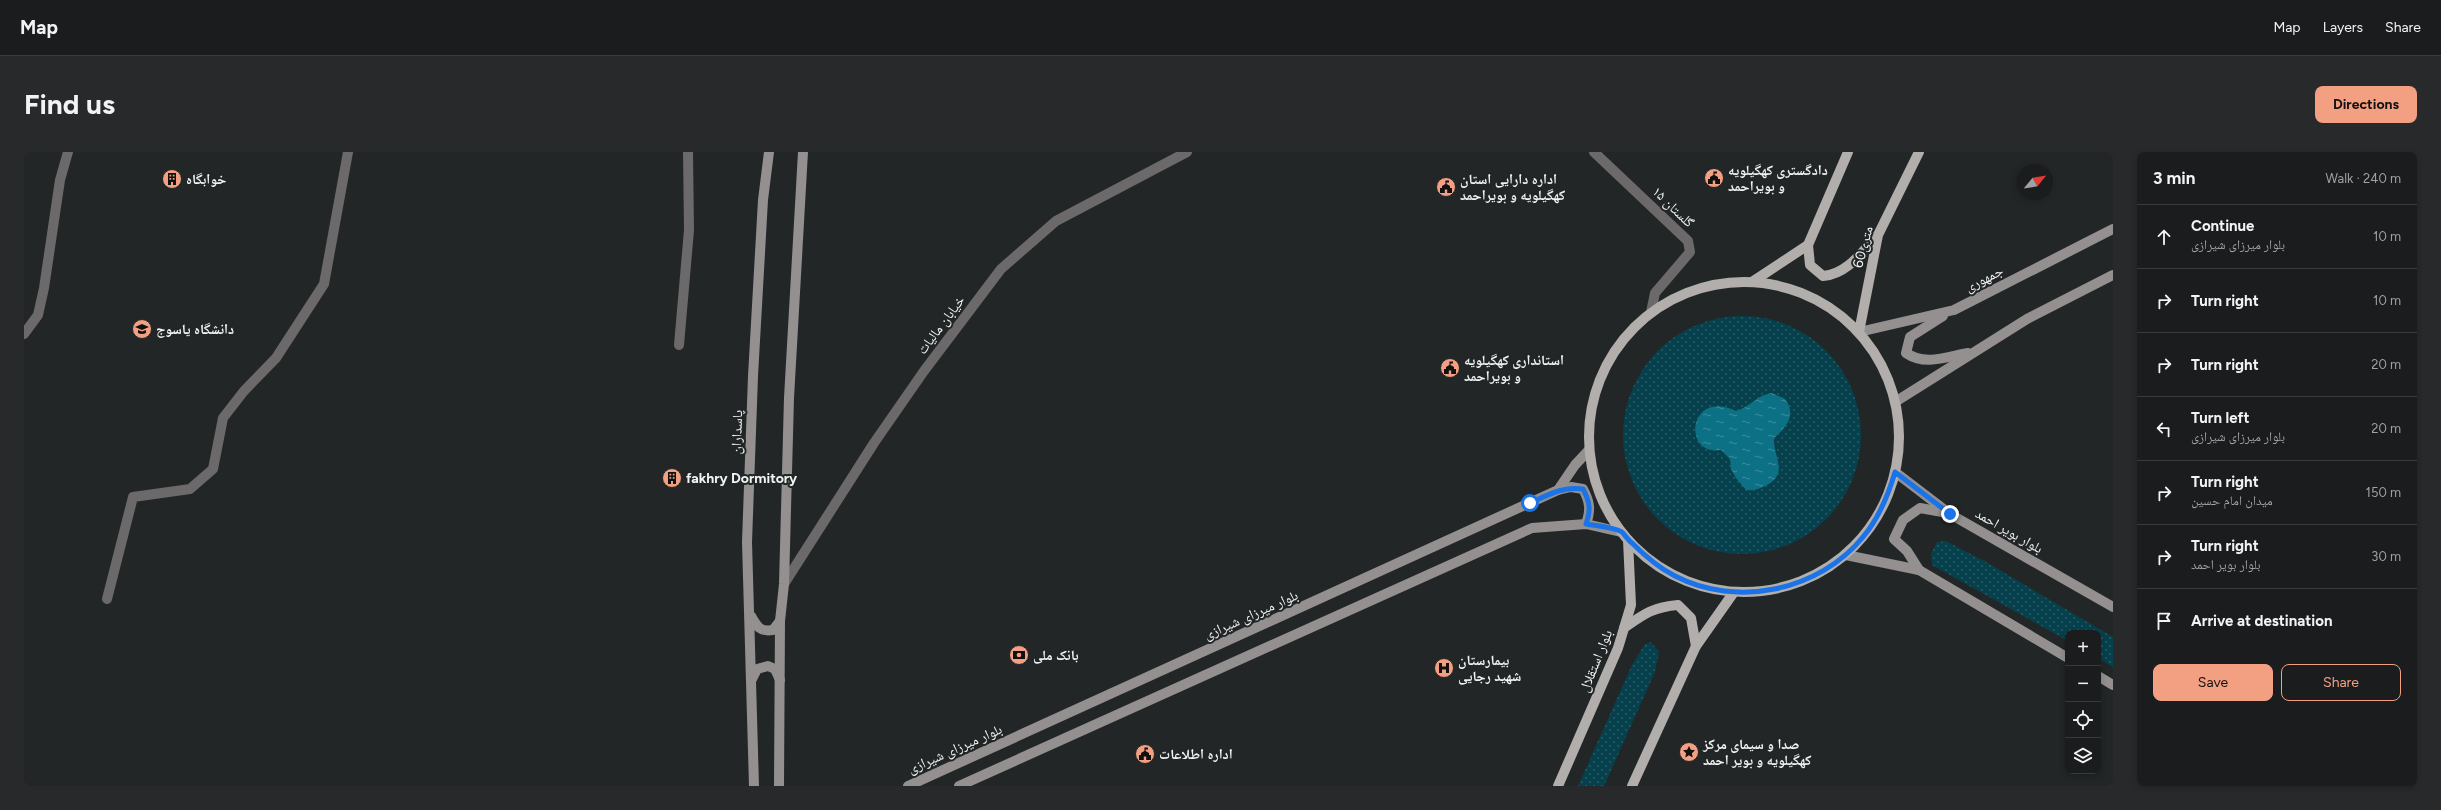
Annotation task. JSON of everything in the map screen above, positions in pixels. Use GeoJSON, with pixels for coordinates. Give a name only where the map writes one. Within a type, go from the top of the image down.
{"type":"FeatureCollection","features":[{"type":"Feature","properties":{"kind":"main road","name":"پاسداران"},"geometry":{"type":"LineString","coordinates":[[754,786],[747,542],[752,376],[763,200],[769,152]]}},
{"type":"Feature","properties":{"kind":"main road"},"geometry":{"type":"LineString","coordinates":[[779,786],[781,682],[780,621],[784,584],[789,398],[803,152]]}},
{"type":"Feature","properties":{"kind":"main road"},"geometry":{"type":"LineString","coordinates":[[1848,152],[1808,244],[1810,265],[1823,276],[1834,275],[1852,263],[1878,235]]}},
{"type":"Feature","properties":{"kind":"main road","name":"60متری"},"geometry":{"type":"LineString","coordinates":[[1859,332],[1878,235],[1919,152]]}},
{"type":"Feature","properties":{"kind":"main road","name":"جمهوری"},"geometry":{"type":"LineString","coordinates":[[1859,332],[1954,310],[2113,229]]}},
{"type":"Feature","properties":{"kind":"main road"},"geometry":{"type":"LineString","coordinates":[[1752,282],[1808,244]]}},
{"type":"Feature","properties":{"kind":"main road"},"geometry":{"type":"LineString","coordinates":[[1895,402],[2027,319],[2113,275]]}},
{"type":"Feature","properties":{"kind":"main road"},"geometry":{"type":"LineString","coordinates":[[1726,282],[1752,282],[1782,286],[1811,297],[1836,312],[1859,332],[1874,353],[1884,371],[1895,402],[1899,433],[1895,472],[1888,495],[1877,517],[1863,537],[1846,554],[1821,572],[1794,585],[1764,591],[1734,592],[1704,587],[1676,576],[1650,560],[1624,536],[1603,501],[1592,467],[1589,450],[1589,423],[1594,398],[1602,373],[1619,345],[1631,329],[1651,312],[1674,298],[1699,288],[1726,282]]}},
{"type":"Feature","properties":{"kind":"main road"},"geometry":{"type":"LineString","coordinates":[[1954,310],[1910,337],[1906,353],[1916,359],[1925,361],[1975,352]]}},
{"type":"Feature","properties":{"kind":"main road"},"geometry":{"type":"LineString","coordinates":[[1558,490],[1575,465],[1589,450]]}},
{"type":"Feature","properties":{"kind":"main road","name":"بلوار بویر احمد"},"geometry":{"type":"LineString","coordinates":[[1895,472],[1950,514],[2113,607]]}},
{"type":"Feature","properties":{"kind":"main road"},"geometry":{"type":"LineString","coordinates":[[1558,490],[1572,487],[1583,489],[1589,500],[1590,513],[1586,524]]}},
{"type":"Feature","properties":{"kind":"main road","name":"بلوار میرزای شیرازی"},"geometry":{"type":"LineString","coordinates":[[908,786],[1558,490]]}},
{"type":"Feature","properties":{"kind":"main road"},"geometry":{"type":"LineString","coordinates":[[1919,570],[1907,551],[1894,539],[1903,520],[1920,508],[1950,514]]}},
{"type":"Feature","properties":{"kind":"main road"},"geometry":{"type":"LineString","coordinates":[[959,786],[1532,528],[1586,524],[1624,536]]}},
{"type":"Feature","properties":{"kind":"main road","name":"بلوار استقلال"},"geometry":{"type":"LineString","coordinates":[[1558,786],[1618,648],[1631,604],[1624,536]]}},
{"type":"Feature","properties":{"kind":"main road"},"geometry":{"type":"LineString","coordinates":[[1846,554],[1919,570],[2065,656]]}},
{"type":"Feature","properties":{"kind":"main road"},"geometry":{"type":"LineString","coordinates":[[1632,786],[1696,646],[1734,592]]}},
{"type":"Feature","properties":{"kind":"main road"},"geometry":{"type":"LineString","coordinates":[[1624,628],[1647,612],[1659,607],[1678,605],[1691,618],[1696,646]]}},
{"type":"Feature","properties":{"kind":"main road"},"geometry":{"type":"LineString","coordinates":[[750,613],[757,628],[765,632],[773,630],[780,621]]}},
{"type":"Feature","properties":{"kind":"main road"},"geometry":{"type":"LineString","coordinates":[[751,682],[757,669],[768,666],[775,669],[781,682]]}},
{"type":"Feature","properties":{"kind":"main road"},"geometry":{"type":"LineString","coordinates":[[2101,678],[2113,685]]}},
{"type":"Feature","properties":{"kind":"street"},"geometry":{"type":"LineString","coordinates":[[24,334],[38,315],[60,180],[68,152]]}},
{"type":"Feature","properties":{"kind":"street"},"geometry":{"type":"LineString","coordinates":[[107,599],[133,497],[190,490],[213,469],[223,418],[244,391],[276,358],[324,284],[348,152]]}},
{"type":"Feature","properties":{"kind":"street"},"geometry":{"type":"LineString","coordinates":[[679,345],[689,230],[688,152]]}},
{"type":"Feature","properties":{"kind":"street","name":"خیابان مالیات"},"geometry":{"type":"LineString","coordinates":[[784,584],[879,436],[924,371],[1001,269],[1056,221],[1187,152]]}},
{"type":"Feature","properties":{"kind":"street","name":"گلستان ۱۵"},"geometry":{"type":"LineString","coordinates":[[1594,152],[1688,241],[1690,252],[1655,293],[1651,312]]}},
{"type":"Feature","properties":{"kind":"shaded area"},"geometry":{"type":"Polygon","coordinates":[[[1742,316],[1776,321],[1787,325],[1808,336],[1826,351],[1841,369],[1852,390],[1856,401],[1861,435],[1856,469],[1852,480],[1841,501],[1826,519],[1808,534],[1787,545],[1776,549],[1742,554],[1708,549],[1697,545],[1676,534],[1658,519],[1643,501],[1632,480],[1628,469],[1623,435],[1628,401],[1632,390],[1643,369],[1658,351],[1676,336],[1697,325],[1708,321],[1742,316]]]}},
{"type":"Feature","properties":{"kind":"shaded area"},"geometry":{"type":"Polygon","coordinates":[[[1946,541],[1986,562],[2113,637],[2113,667],[2101,660],[2101,630],[2065,630],[2065,639],[1932,565],[1931,554],[1937,542],[1946,541]]]}},
{"type":"Feature","properties":{"kind":"shaded area"},"geometry":{"type":"Polygon","coordinates":[[[1651,642],[1659,652],[1655,672],[1604,786],[1578,786],[1632,665],[1645,644],[1651,642]]]}},
{"type":"Feature","properties":{"kind":"water"},"geometry":{"type":"Polygon","coordinates":[[[1772,393],[1785,399],[1790,410],[1790,416],[1786,425],[1774,438],[1779,470],[1773,481],[1765,486],[1756,490],[1746,490],[1731,469],[1730,459],[1721,450],[1708,449],[1700,443],[1696,434],[1696,424],[1700,415],[1708,408],[1720,406],[1736,411],[1762,396],[1772,393]]]}},
{"type":"Feature","properties":{"kind":"place","name":"دادگستری کهگیلویه و بویراحمد"},"geometry":{"type":"Point","coordinates":[1714,178]}},
{"type":"Feature","properties":{"kind":"place","name":"خوابگاه"},"geometry":{"type":"Point","coordinates":[172,179]}},
{"type":"Feature","properties":{"kind":"place","name":"اداره دارایی استان کهگیلویه و بویراحمد"},"geometry":{"type":"Point","coordinates":[1446,187]}},
{"type":"Feature","properties":{"kind":"place","name":"دانشگاه یاسوج"},"geometry":{"type":"Point","coordinates":[142,329]}},
{"type":"Feature","properties":{"kind":"place","name":"استانداری کهگیلویه و بویراحمد"},"geometry":{"type":"Point","coordinates":[1450,368]}},
{"type":"Feature","properties":{"kind":"place","name":"fakhry Dormitory"},"geometry":{"type":"Point","coordinates":[672,478]}},
{"type":"Feature","properties":{"kind":"place","name":"بانک ملی"},"geometry":{"type":"Point","coordinates":[1019,655]}},
{"type":"Feature","properties":{"kind":"place","name":"بیمارستان شهید رجایی"},"geometry":{"type":"Point","coordinates":[1444,668]}},
{"type":"Feature","properties":{"kind":"place","name":"صدا و سیمای مرکز کهگیلویه و بویر احمد"},"geometry":{"type":"Point","coordinates":[1689,752]}},
{"type":"Feature","properties":{"kind":"place","name":"اداره اطلاعات"},"geometry":{"type":"Point","coordinates":[1145,754]}},
{"type":"Feature","properties":{"kind":"route"},"geometry":{"type":"LineString","coordinates":[[1530,503],[1558,490],[1572,487],[1583,489],[1589,500],[1590,513],[1586,524],[1621,532],[1650,560],[1676,576],[1704,587],[1734,592],[1764,591],[1794,585],[1821,572],[1846,554],[1863,537],[1877,517],[1888,495],[1895,472],[1950,514]]}}]}
